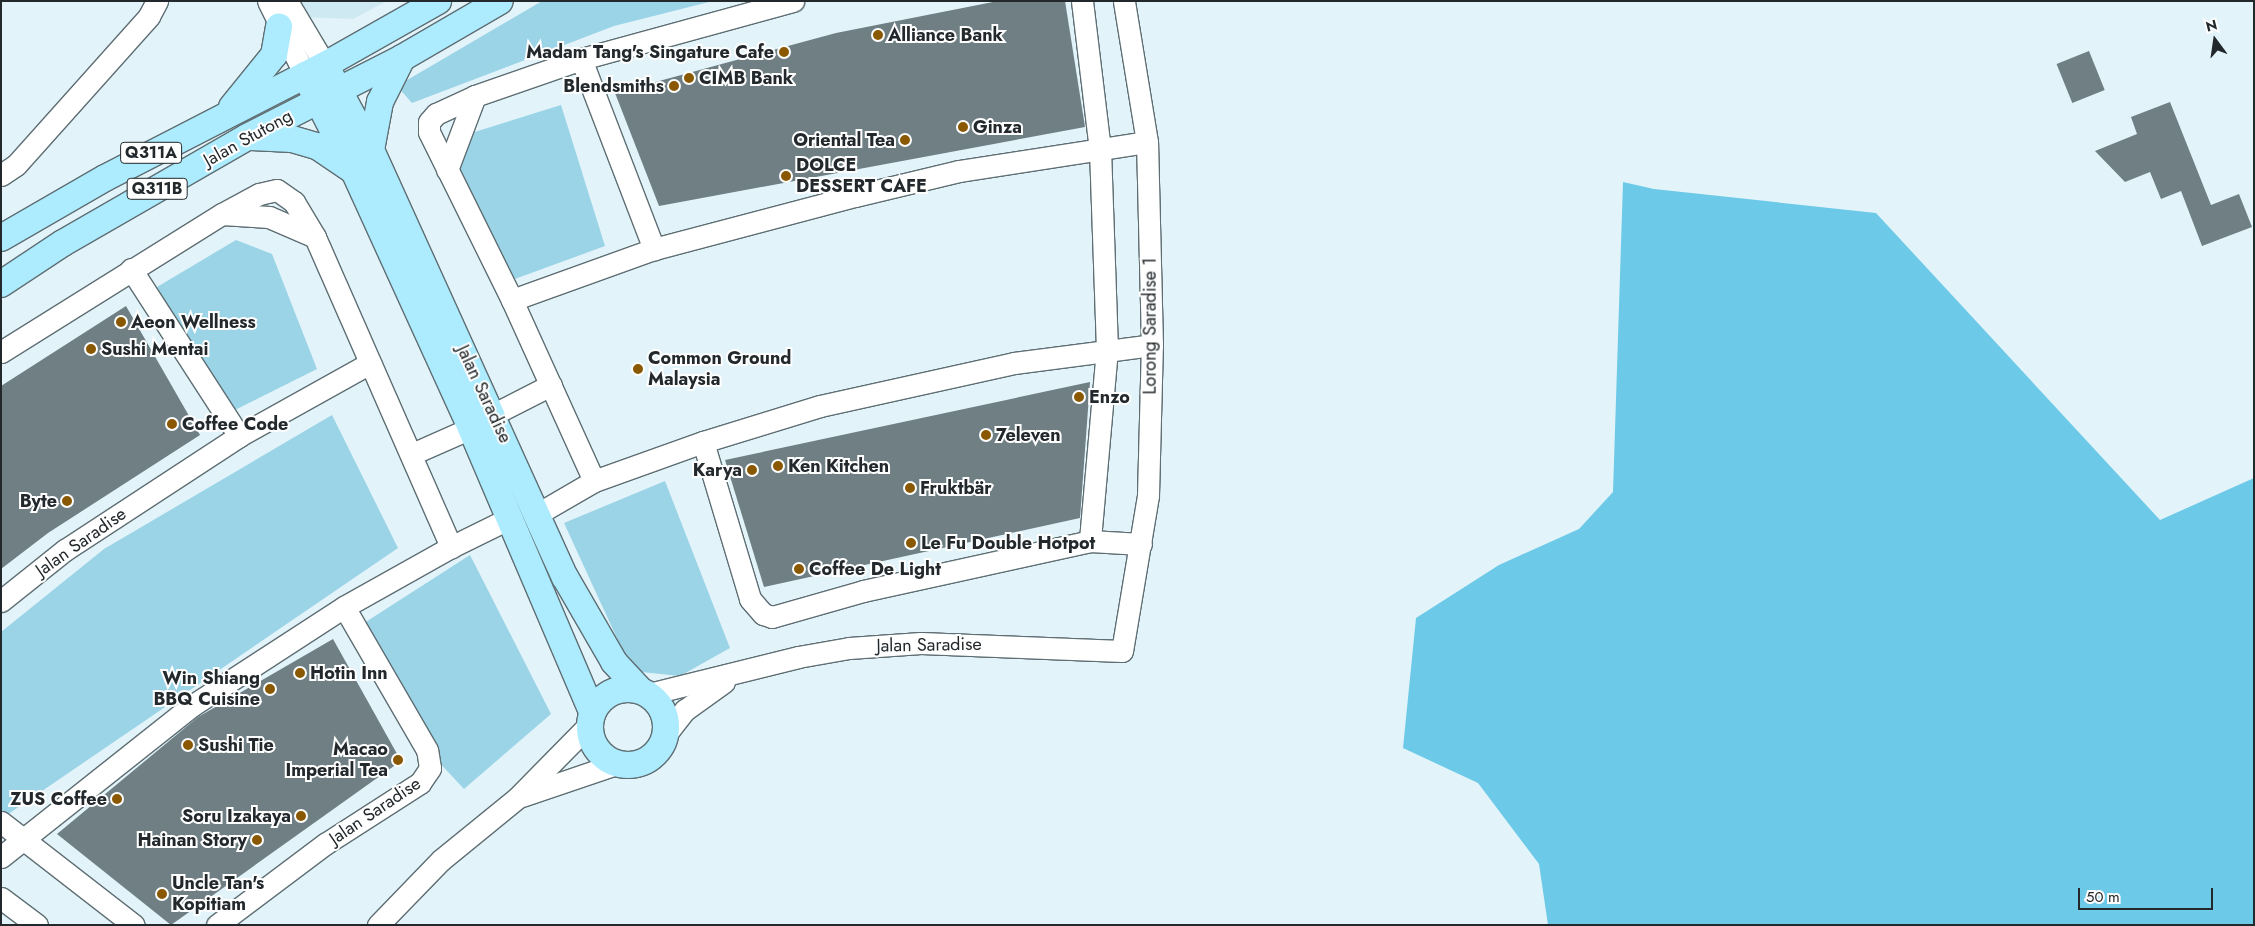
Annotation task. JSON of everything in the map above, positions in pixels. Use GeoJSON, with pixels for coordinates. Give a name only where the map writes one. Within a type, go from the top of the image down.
{"type":"FeatureCollection","features":[{"type":"Feature","properties":{"kind":"main road","name":"Jalan Stutong"},"geometry":{"type":"LineString","coordinates":[[1,238],[104,178],[315,70],[438,1]]}},
{"type":"Feature","properties":{"kind":"main road","name":"Jalan Stutong"},"geometry":{"type":"LineString","coordinates":[[1,284],[63,243],[247,137],[402,58],[500,1]]}},
{"type":"Feature","properties":{"kind":"main road"},"geometry":{"type":"LineString","coordinates":[[227,114],[274,54],[279,26]]}},
{"type":"Feature","properties":{"kind":"main road"},"geometry":{"type":"LineString","coordinates":[[371,150],[380,102],[402,58]]}},
{"type":"Feature","properties":{"kind":"main road"},"geometry":{"type":"LineString","coordinates":[[315,70],[328,95]]}},
{"type":"Feature","properties":{"kind":"main road","name":"Jalan Saradise"},"geometry":{"type":"LineString","coordinates":[[328,95],[371,150],[539,513],[565,577],[614,662],[644,692]]}},
{"type":"Feature","properties":{"kind":"main road","name":"Jalan Saradise"},"geometry":{"type":"LineString","coordinates":[[328,95],[354,171],[471,428],[591,718]]}},
{"type":"Feature","properties":{"kind":"main road"},"geometry":{"type":"LineString","coordinates":[[247,137],[283,137],[317,146],[354,171]]}},
{"type":"Feature","properties":{"kind":"main road"},"geometry":{"type":"LineString","coordinates":[[617,690],[644,692],[662,708],[666,734],[653,756],[642,762],[616,764],[596,749],[591,718],[607,695],[617,690]]}},
{"type":"Feature","properties":{"kind":"street"},"geometry":{"type":"LineString","coordinates":[[1,175],[16,164],[143,24],[157,1]]}},
{"type":"Feature","properties":{"kind":"street"},"geometry":{"type":"LineString","coordinates":[[268,1],[279,26],[315,70]]}},
{"type":"Feature","properties":{"kind":"street"},"geometry":{"type":"LineString","coordinates":[[286,1],[315,70]]}},
{"type":"Feature","properties":{"kind":"street"},"geometry":{"type":"LineString","coordinates":[[594,481],[512,300],[429,132],[428,122],[436,114],[475,96],[581,60],[793,1]]}},
{"type":"Feature","properties":{"kind":"street"},"geometry":{"type":"LineString","coordinates":[[1082,1],[1100,149],[1107,349],[1090,541]]}},
{"type":"Feature","properties":{"kind":"street","name":"Lorong Saradise 1"},"geometry":{"type":"LineString","coordinates":[[1122,651],[1148,496],[1152,345],[1147,142],[1124,1]]}},
{"type":"Feature","properties":{"kind":"street"},"geometry":{"type":"LineString","coordinates":[[581,60],[654,249]]}},
{"type":"Feature","properties":{"kind":"street"},"geometry":{"type":"LineString","coordinates":[[447,170],[475,96]]}},
{"type":"Feature","properties":{"kind":"street"},"geometry":{"type":"LineString","coordinates":[[512,300],[654,249],[959,171],[1147,142]]}},
{"type":"Feature","properties":{"kind":"street"},"geometry":{"type":"LineString","coordinates":[[1,352],[131,269],[222,214],[259,194],[277,190],[294,202],[315,237],[412,454],[451,547]]}},
{"type":"Feature","properties":{"kind":"street"},"geometry":{"type":"LineString","coordinates":[[222,214],[269,218],[315,237]]}},
{"type":"Feature","properties":{"kind":"street"},"geometry":{"type":"LineString","coordinates":[[131,269],[239,436]]}},
{"type":"Feature","properties":{"kind":"street"},"geometry":{"type":"LineString","coordinates":[[539,513],[594,481],[703,442],[820,406],[1014,363],[1107,349],[1152,345]]}},
{"type":"Feature","properties":{"kind":"street","name":"Jalan Saradise"},"geometry":{"type":"LineString","coordinates":[[1,601],[65,550],[239,436],[370,363]]}},
{"type":"Feature","properties":{"kind":"street"},"geometry":{"type":"LineString","coordinates":[[494,414],[551,385]]}},
{"type":"Feature","properties":{"kind":"street","name":"Jalan Saradise"},"geometry":{"type":"LineString","coordinates":[[412,454],[471,428]]}},
{"type":"Feature","properties":{"kind":"street"},"geometry":{"type":"LineString","coordinates":[[703,442],[750,599],[763,614],[772,617],[863,591],[1090,541],[1141,544]]}},
{"type":"Feature","properties":{"kind":"street"},"geometry":{"type":"LineString","coordinates":[[1,858],[21,839],[193,705],[344,607],[451,547],[508,520]]}},
{"type":"Feature","properties":{"kind":"street","name":"Jalan Saradise"},"geometry":{"type":"LineString","coordinates":[[217,925],[325,844],[420,783],[430,768],[427,750],[344,607]]}},
{"type":"Feature","properties":{"kind":"street","name":"Jalan Saradise"},"geometry":{"type":"LineString","coordinates":[[644,692],[740,673],[840,650],[921,643],[1122,651]]}},
{"type":"Feature","properties":{"kind":"street"},"geometry":{"type":"LineString","coordinates":[[666,734],[685,710],[708,691],[740,673]]}},
{"type":"Feature","properties":{"kind":"street"},"geometry":{"type":"LineString","coordinates":[[378,925],[441,860],[517,798],[591,718]]}},
{"type":"Feature","properties":{"kind":"street"},"geometry":{"type":"LineString","coordinates":[[517,798],[616,764]]}},
{"type":"Feature","properties":{"kind":"street"},"geometry":{"type":"LineString","coordinates":[[1,822],[134,925]]}},
{"type":"Feature","properties":{"kind":"street"},"geometry":{"type":"LineString","coordinates":[[1,898],[37,925]]}},
{"type":"Feature","properties":{"kind":"shaded area"},"geometry":{"type":"Polygon","coordinates":[[[296,1],[387,1],[353,19],[303,17],[296,1]]]}},
{"type":"Feature","properties":{"kind":"shaded area"},"geometry":{"type":"Polygon","coordinates":[[[542,1],[713,1],[614,26],[412,103],[397,86],[542,1]]]}},
{"type":"Feature","properties":{"kind":"shaded area"},"geometry":{"type":"Polygon","coordinates":[[[561,105],[605,246],[504,283],[454,168],[468,134],[561,105]]]}},
{"type":"Feature","properties":{"kind":"shaded area"},"geometry":{"type":"Polygon","coordinates":[[[1623,182],[1654,189],[1876,213],[2160,520],[2254,478],[2254,925],[1548,925],[1539,864],[1478,783],[1403,748],[1416,618],[1499,565],[1579,529],[1613,492],[1623,182]]]}},
{"type":"Feature","properties":{"kind":"shaded area"},"geometry":{"type":"Polygon","coordinates":[[[236,240],[272,254],[317,369],[225,415],[157,287],[236,240]]]}},
{"type":"Feature","properties":{"kind":"shaded area"},"geometry":{"type":"Polygon","coordinates":[[[332,415],[398,548],[1,819],[1,632],[104,549],[332,415]]]}},
{"type":"Feature","properties":{"kind":"shaded area"},"geometry":{"type":"Polygon","coordinates":[[[665,481],[730,648],[680,676],[632,671],[564,523],[665,481]]]}},
{"type":"Feature","properties":{"kind":"shaded area"},"geometry":{"type":"Polygon","coordinates":[[[470,555],[551,714],[464,789],[436,759],[361,625],[470,555]]]}},
{"type":"Feature","properties":{"kind":"building"},"geometry":{"type":"Polygon","coordinates":[[[998,1],[1065,1],[1085,127],[659,206],[615,93],[836,33],[998,1]]]}},
{"type":"Feature","properties":{"kind":"building"},"geometry":{"type":"Polygon","coordinates":[[[2089,51],[2105,90],[2072,103],[2057,64],[2089,51]]]}},
{"type":"Feature","properties":{"kind":"building"},"geometry":{"type":"Polygon","coordinates":[[[2170,102],[2211,205],[2239,194],[2252,227],[2202,246],[2181,191],[2161,199],[2150,172],[2125,182],[2095,151],[2137,134],[2131,117],[2170,102]]]}},
{"type":"Feature","properties":{"kind":"building"},"geometry":{"type":"Polygon","coordinates":[[[126,306],[200,435],[48,533],[1,569],[1,386],[126,306]]]}},
{"type":"Feature","properties":{"kind":"building","name":"Fruktbär"},"geometry":{"type":"Polygon","coordinates":[[[1090,382],[1080,518],[764,587],[725,460],[1090,382]]]}},
{"type":"Feature","properties":{"kind":"building"},"geometry":{"type":"Polygon","coordinates":[[[333,639],[401,761],[171,925],[57,834],[198,717],[333,639]]]}},
{"type":"Feature","properties":{"kind":"place","name":"Alliance Bank"},"geometry":{"type":"Point","coordinates":[878,35]}},
{"type":"Feature","properties":{"kind":"place","name":"Madam Tang's Singature Cafe"},"geometry":{"type":"Point","coordinates":[784,52]}},
{"type":"Feature","properties":{"kind":"place","name":"CIMB Bank"},"geometry":{"type":"Point","coordinates":[689,78]}},
{"type":"Feature","properties":{"kind":"place","name":"Blendsmiths"},"geometry":{"type":"Point","coordinates":[674,86]}},
{"type":"Feature","properties":{"kind":"place","name":"Ginza"},"geometry":{"type":"Point","coordinates":[963,127]}},
{"type":"Feature","properties":{"kind":"place","name":"Oriental Tea"},"geometry":{"type":"Point","coordinates":[905,140]}},
{"type":"Feature","properties":{"kind":"place","name":"DOLCE DESSERT CAFE"},"geometry":{"type":"Point","coordinates":[786,176]}},
{"type":"Feature","properties":{"kind":"place","name":"Aeon Wellness"},"geometry":{"type":"Point","coordinates":[121,322]}},
{"type":"Feature","properties":{"kind":"place","name":"Sushi Mentai"},"geometry":{"type":"Point","coordinates":[91,349]}},
{"type":"Feature","properties":{"kind":"place","name":"Common Ground Malaysia"},"geometry":{"type":"Point","coordinates":[638,369]}},
{"type":"Feature","properties":{"kind":"place","name":"Enzo"},"geometry":{"type":"Point","coordinates":[1079,397]}},
{"type":"Feature","properties":{"kind":"place","name":"Coffee Code"},"geometry":{"type":"Point","coordinates":[172,424]}},
{"type":"Feature","properties":{"kind":"place","name":"7eleven"},"geometry":{"type":"Point","coordinates":[986,435]}},
{"type":"Feature","properties":{"kind":"place","name":"Ken Kitchen"},"geometry":{"type":"Point","coordinates":[778,466]}},
{"type":"Feature","properties":{"kind":"place","name":"Karya"},"geometry":{"type":"Point","coordinates":[752,470]}},
{"type":"Feature","properties":{"kind":"place","name":"Fruktbär"},"geometry":{"type":"Point","coordinates":[910,488]}},
{"type":"Feature","properties":{"kind":"place","name":"Byte"},"geometry":{"type":"Point","coordinates":[67,501]}},
{"type":"Feature","properties":{"kind":"place","name":"Le Fu Double Hotpot"},"geometry":{"type":"Point","coordinates":[911,543]}},
{"type":"Feature","properties":{"kind":"place","name":"Coffee De Light"},"geometry":{"type":"Point","coordinates":[799,569]}},
{"type":"Feature","properties":{"kind":"place","name":"Hotin Inn"},"geometry":{"type":"Point","coordinates":[300,673]}},
{"type":"Feature","properties":{"kind":"place","name":"Win Shiang BBQ Cuisine"},"geometry":{"type":"Point","coordinates":[270,689]}},
{"type":"Feature","properties":{"kind":"place","name":"Sushi Tie"},"geometry":{"type":"Point","coordinates":[188,745]}},
{"type":"Feature","properties":{"kind":"place","name":"Macao Imperial Tea"},"geometry":{"type":"Point","coordinates":[398,760]}},
{"type":"Feature","properties":{"kind":"place","name":"ZUS Coffee"},"geometry":{"type":"Point","coordinates":[117,799]}},
{"type":"Feature","properties":{"kind":"place","name":"Soru Izakaya"},"geometry":{"type":"Point","coordinates":[301,816]}},
{"type":"Feature","properties":{"kind":"place","name":"Hainan Story"},"geometry":{"type":"Point","coordinates":[257,840]}},
{"type":"Feature","properties":{"kind":"place","name":"Uncle Tan's Kopitiam"},"geometry":{"type":"Point","coordinates":[162,894]}}]}
